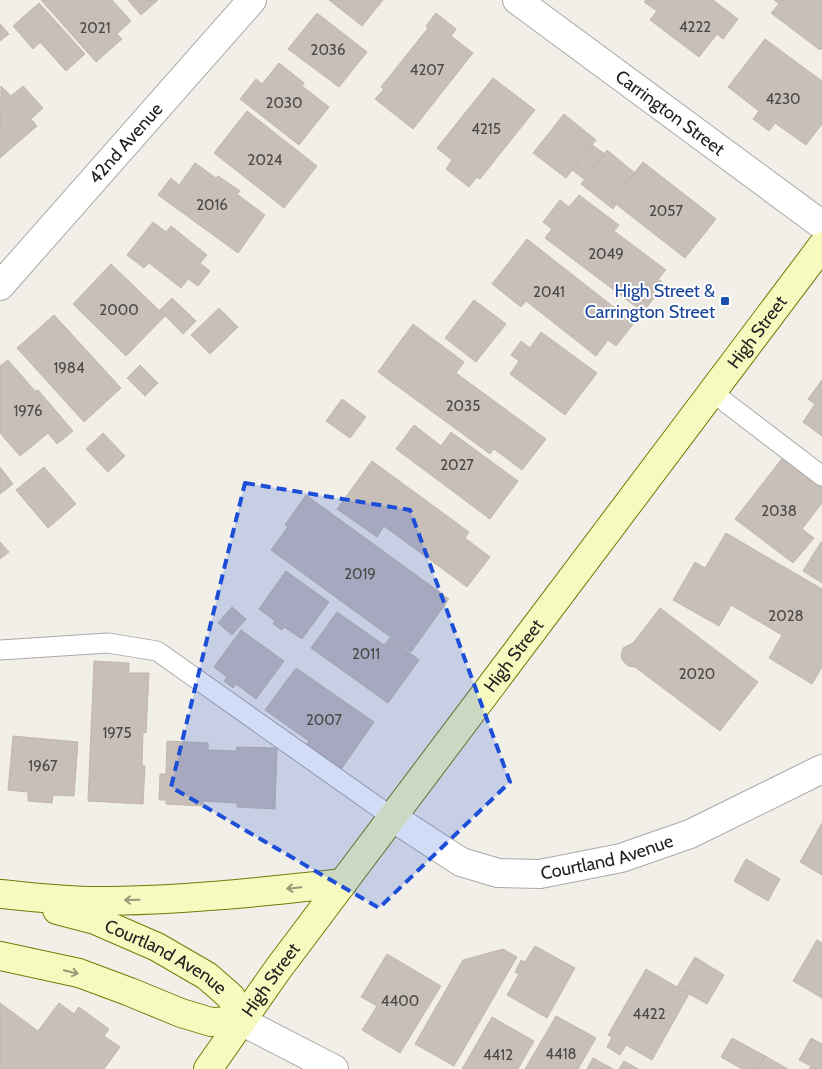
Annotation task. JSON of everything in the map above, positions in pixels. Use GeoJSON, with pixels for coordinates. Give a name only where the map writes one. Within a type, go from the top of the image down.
{"type":"FeatureCollection","features":[{"type":"Feature","properties":{"kind":"main road","name":"High Street"},"geometry":{"type":"LineString","coordinates":[[208,1069],[392,817],[822,246]]}},
{"type":"Feature","properties":{"kind":"main road","name":"Courtland Avenue"},"geometry":{"type":"LineString","coordinates":[[0,896],[94,901],[153,899],[213,896],[343,883]]}},
{"type":"Feature","properties":{"kind":"main road","name":"Courtland Avenue"},"geometry":{"type":"LineString","coordinates":[[0,896],[95,920],[157,947],[207,976],[231,997],[241,1022],[211,1022],[181,1013],[78,973],[0,956]]}},
{"type":"Feature","properties":{"kind":"street","name":"42nd Avenue"},"geometry":{"type":"LineString","coordinates":[[0,286],[252,0]]}},
{"type":"Feature","properties":{"kind":"street","name":"Carrington Street"},"geometry":{"type":"LineString","coordinates":[[517,0],[822,225]]}},
{"type":"Feature","properties":{"kind":"street","name":"Courtland Avenue"},"geometry":{"type":"LineString","coordinates":[[392,817],[461,862],[498,873],[540,874],[621,858],[690,834],[822,769]]}},
{"type":"Feature","properties":{"kind":"street"},"geometry":{"type":"LineString","coordinates":[[241,1022],[334,1069]]}},
{"type":"Feature","properties":{"kind":"lane"},"geometry":{"type":"LineString","coordinates":[[712,392],[822,476]]}},
{"type":"Feature","properties":{"kind":"lane"},"geometry":{"type":"LineString","coordinates":[[0,650],[108,643],[157,651],[392,817]]}},
{"type":"Feature","properties":{"kind":"highlighted area"},"geometry":{"type":"Polygon","coordinates":[[[245,483],[410,510],[510,782],[379,908],[171,787],[245,483]]]}},
{"type":"Feature","properties":{"kind":"building"},"geometry":{"type":"Polygon","coordinates":[[[41,0],[112,0],[131,21],[117,34],[122,39],[96,62],[41,0]]]}},
{"type":"Feature","properties":{"kind":"building"},"geometry":{"type":"Polygon","coordinates":[[[128,0],[158,0],[141,15],[128,0]]]}},
{"type":"Feature","properties":{"kind":"building"},"geometry":{"type":"Polygon","coordinates":[[[329,0],[383,0],[362,26],[329,0]]]}},
{"type":"Feature","properties":{"kind":"building"},"geometry":{"type":"Polygon","coordinates":[[[646,0],[713,0],[738,19],[723,39],[717,34],[699,57],[650,20],[657,11],[644,2],[646,0]]]}},
{"type":"Feature","properties":{"kind":"building"},"geometry":{"type":"Polygon","coordinates":[[[774,0],[822,0],[822,48],[820,50],[771,13],[779,4],[774,0]]]}},
{"type":"Feature","properties":{"kind":"building"},"geometry":{"type":"Polygon","coordinates":[[[39,3],[59,25],[33,49],[13,26],[39,3]]]}},
{"type":"Feature","properties":{"kind":"building"},"geometry":{"type":"Polygon","coordinates":[[[317,13],[367,52],[339,87],[288,49],[317,13]]]}},
{"type":"Feature","properties":{"kind":"building"},"geometry":{"type":"Polygon","coordinates":[[[436,13],[456,29],[451,36],[473,53],[413,129],[375,99],[384,89],[381,87],[428,28],[426,26],[436,13]]]}},
{"type":"Feature","properties":{"kind":"building"},"geometry":{"type":"Polygon","coordinates":[[[0,24],[9,34],[0,41],[0,24]]]}},
{"type":"Feature","properties":{"kind":"building"},"geometry":{"type":"Polygon","coordinates":[[[59,25],[85,54],[66,71],[40,42],[59,25]]]}},
{"type":"Feature","properties":{"kind":"building"},"geometry":{"type":"Polygon","coordinates":[[[765,39],[822,81],[822,124],[806,145],[775,123],[769,131],[753,119],[759,111],[728,87],[765,39]]]}},
{"type":"Feature","properties":{"kind":"building"},"geometry":{"type":"Polygon","coordinates":[[[279,63],[304,83],[302,86],[329,107],[299,145],[240,99],[256,79],[262,84],[279,63]]]}},
{"type":"Feature","properties":{"kind":"building"},"geometry":{"type":"Polygon","coordinates":[[[493,78],[535,110],[480,179],[477,177],[469,187],[446,169],[452,160],[437,148],[493,78]]]}},
{"type":"Feature","properties":{"kind":"building"},"geometry":{"type":"Polygon","coordinates":[[[1,86],[11,96],[23,86],[43,108],[31,119],[37,126],[0,158],[1,86]]]}},
{"type":"Feature","properties":{"kind":"building"},"geometry":{"type":"Polygon","coordinates":[[[247,111],[317,166],[284,208],[214,153],[247,111]]]}},
{"type":"Feature","properties":{"kind":"building"},"geometry":{"type":"Polygon","coordinates":[[[564,114],[596,140],[566,178],[533,153],[564,114]]]}},
{"type":"Feature","properties":{"kind":"building"},"geometry":{"type":"Polygon","coordinates":[[[592,145],[605,154],[584,179],[572,170],[592,145]]]}},
{"type":"Feature","properties":{"kind":"building"},"geometry":{"type":"Polygon","coordinates":[[[607,150],[635,173],[612,201],[616,204],[613,209],[581,184],[607,150]]]}},
{"type":"Feature","properties":{"kind":"building"},"geometry":{"type":"Polygon","coordinates":[[[643,162],[716,219],[685,258],[612,201],[643,162]]]}},
{"type":"Feature","properties":{"kind":"building"},"geometry":{"type":"Polygon","coordinates":[[[195,163],[216,178],[218,176],[240,191],[237,194],[265,215],[238,253],[158,195],[171,178],[179,185],[195,163]]]}},
{"type":"Feature","properties":{"kind":"building"},"geometry":{"type":"Polygon","coordinates":[[[579,195],[619,225],[614,231],[666,270],[658,279],[665,284],[643,312],[545,238],[552,229],[543,222],[560,200],[569,207],[579,195]]]}},
{"type":"Feature","properties":{"kind":"building"},"geometry":{"type":"Polygon","coordinates":[[[153,222],[166,232],[171,226],[207,255],[200,263],[210,271],[198,286],[188,279],[181,288],[149,263],[144,268],[127,255],[153,222]]]}},
{"type":"Feature","properties":{"kind":"building"},"geometry":{"type":"Polygon","coordinates":[[[527,239],[634,323],[616,346],[608,340],[596,356],[526,301],[521,307],[492,284],[527,239]]]}},
{"type":"Feature","properties":{"kind":"building"},"geometry":{"type":"Polygon","coordinates":[[[111,264],[165,316],[126,356],[73,304],[111,264]]]}},
{"type":"Feature","properties":{"kind":"building"},"geometry":{"type":"Polygon","coordinates":[[[172,298],[196,321],[183,334],[160,310],[172,298]]]}},
{"type":"Feature","properties":{"kind":"building"},"geometry":{"type":"Polygon","coordinates":[[[474,300],[506,324],[476,362],[445,338],[474,300]]]}},
{"type":"Feature","properties":{"kind":"building"},"geometry":{"type":"Polygon","coordinates":[[[219,308],[238,327],[210,354],[191,335],[219,308]]]}},
{"type":"Feature","properties":{"kind":"building"},"geometry":{"type":"Polygon","coordinates":[[[54,315],[121,388],[84,422],[17,348],[54,315]]]}},
{"type":"Feature","properties":{"kind":"building"},"geometry":{"type":"Polygon","coordinates":[[[413,324],[464,362],[456,373],[546,439],[522,470],[494,449],[490,454],[378,372],[413,324]]]}},
{"type":"Feature","properties":{"kind":"building"},"geometry":{"type":"Polygon","coordinates":[[[541,332],[597,373],[565,415],[510,374],[519,361],[511,355],[521,341],[530,348],[541,332]]]}},
{"type":"Feature","properties":{"kind":"building"},"geometry":{"type":"Polygon","coordinates":[[[8,360],[35,391],[38,390],[73,431],[57,444],[48,433],[20,456],[0,433],[0,366],[8,360]]]}},
{"type":"Feature","properties":{"kind":"building"},"geometry":{"type":"Polygon","coordinates":[[[140,365],[158,383],[145,396],[127,378],[140,365]]]}},
{"type":"Feature","properties":{"kind":"building"},"geometry":{"type":"Polygon","coordinates":[[[822,380],[822,436],[803,422],[815,404],[808,399],[822,380]]]}},
{"type":"Feature","properties":{"kind":"building"},"geometry":{"type":"Polygon","coordinates":[[[342,399],[366,417],[350,438],[326,421],[342,399]]]}},
{"type":"Feature","properties":{"kind":"building"},"geometry":{"type":"Polygon","coordinates":[[[414,425],[441,446],[451,432],[518,481],[490,519],[396,449],[414,425]]]}},
{"type":"Feature","properties":{"kind":"building"},"geometry":{"type":"Polygon","coordinates":[[[103,433],[125,456],[108,472],[86,449],[103,433]]]}},
{"type":"Feature","properties":{"kind":"building"},"geometry":{"type":"Polygon","coordinates":[[[784,456],[822,485],[822,503],[802,529],[814,538],[793,563],[735,519],[784,456]]]}},
{"type":"Feature","properties":{"kind":"building"},"geometry":{"type":"Polygon","coordinates":[[[372,461],[469,532],[465,538],[490,557],[467,587],[384,526],[377,537],[337,509],[372,461]]]}},
{"type":"Feature","properties":{"kind":"building"},"geometry":{"type":"Polygon","coordinates":[[[0,467],[13,484],[0,494],[0,467]]]}},
{"type":"Feature","properties":{"kind":"building"},"geometry":{"type":"Polygon","coordinates":[[[44,467],[76,504],[48,528],[16,490],[44,467]]]}},
{"type":"Feature","properties":{"kind":"building"},"geometry":{"type":"Polygon","coordinates":[[[306,495],[449,599],[411,652],[271,550],[288,527],[285,525],[306,495]]]}},
{"type":"Feature","properties":{"kind":"building"},"geometry":{"type":"Polygon","coordinates":[[[726,533],[822,589],[822,667],[812,684],[769,658],[782,635],[731,605],[719,626],[673,600],[695,562],[705,568],[726,533]]]}},
{"type":"Feature","properties":{"kind":"building"},"geometry":{"type":"Polygon","coordinates":[[[0,542],[9,552],[0,559],[0,542]]]}},
{"type":"Feature","properties":{"kind":"building"},"geometry":{"type":"Polygon","coordinates":[[[822,542],[822,583],[803,571],[822,542]]]}},
{"type":"Feature","properties":{"kind":"building"},"geometry":{"type":"Polygon","coordinates":[[[286,571],[329,602],[302,639],[284,627],[282,630],[273,624],[275,621],[259,609],[286,571]]]}},
{"type":"Feature","properties":{"kind":"building"},"geometry":{"type":"Polygon","coordinates":[[[232,607],[246,619],[232,635],[218,623],[232,607]]]}},
{"type":"Feature","properties":{"kind":"building"},"geometry":{"type":"Polygon","coordinates":[[[660,608],[758,682],[720,731],[635,667],[628,666],[622,660],[623,648],[633,643],[660,608]]]}},
{"type":"Feature","properties":{"kind":"building"},"geometry":{"type":"Polygon","coordinates":[[[337,612],[384,645],[390,638],[419,660],[388,703],[311,648],[337,612]]]}},
{"type":"Feature","properties":{"kind":"building"},"geometry":{"type":"Polygon","coordinates":[[[241,630],[284,661],[256,699],[236,684],[233,688],[224,681],[227,677],[214,667],[241,630]]]}},
{"type":"Feature","properties":{"kind":"building"},"geometry":{"type":"Polygon","coordinates":[[[94,661],[129,663],[129,673],[149,673],[146,733],[143,732],[142,765],[145,766],[143,804],[88,801],[94,661]]]}},
{"type":"Feature","properties":{"kind":"building"},"geometry":{"type":"Polygon","coordinates":[[[296,668],[374,722],[340,771],[305,746],[309,741],[265,710],[296,668]]]}},
{"type":"Feature","properties":{"kind":"building"},"geometry":{"type":"Polygon","coordinates":[[[13,736],[78,742],[74,796],[53,795],[52,803],[28,801],[28,792],[8,790],[13,736]]]}},
{"type":"Feature","properties":{"kind":"building"},"geometry":{"type":"Polygon","coordinates":[[[167,741],[208,743],[208,750],[236,751],[237,747],[277,748],[275,809],[237,807],[237,803],[203,801],[203,806],[166,804],[166,800],[159,800],[160,774],[166,774],[167,741]]]}},
{"type":"Feature","properties":{"kind":"building"},"geometry":{"type":"Polygon","coordinates":[[[822,823],[822,875],[800,862],[822,823]]]}},
{"type":"Feature","properties":{"kind":"building"},"geometry":{"type":"Polygon","coordinates":[[[746,859],[780,879],[768,901],[734,881],[746,859]]]}},
{"type":"Feature","properties":{"kind":"building"},"geometry":{"type":"Polygon","coordinates":[[[817,940],[822,943],[822,998],[793,981],[817,940]]]}},
{"type":"Feature","properties":{"kind":"building"},"geometry":{"type":"Polygon","coordinates":[[[535,946],[575,968],[547,1018],[507,995],[519,974],[515,972],[521,960],[525,962],[535,946]]]}},
{"type":"Feature","properties":{"kind":"building"},"geometry":{"type":"Polygon","coordinates":[[[503,949],[517,957],[454,1066],[415,1044],[463,960],[503,949]]]}},
{"type":"Feature","properties":{"kind":"building"},"geometry":{"type":"Polygon","coordinates":[[[387,954],[441,986],[400,1053],[362,1030],[377,1006],[361,997],[387,954]]]}},
{"type":"Feature","properties":{"kind":"building"},"geometry":{"type":"Polygon","coordinates":[[[695,957],[724,975],[707,1004],[677,987],[695,957]]]}},
{"type":"Feature","properties":{"kind":"building"},"geometry":{"type":"Polygon","coordinates":[[[646,969],[689,994],[652,1060],[626,1045],[620,1055],[607,1047],[612,1037],[608,1035],[646,969]]]}},
{"type":"Feature","properties":{"kind":"building"},"geometry":{"type":"Polygon","coordinates":[[[0,1003],[38,1031],[59,1003],[74,1014],[79,1007],[109,1029],[104,1036],[120,1047],[104,1069],[0,1069],[0,1003]]]}},
{"type":"Feature","properties":{"kind":"building"},"geometry":{"type":"Polygon","coordinates":[[[556,1016],[596,1038],[578,1069],[525,1069],[556,1016]]]}},
{"type":"Feature","properties":{"kind":"building"},"geometry":{"type":"Polygon","coordinates":[[[492,1017],[534,1041],[518,1069],[462,1069],[492,1017]]]}},
{"type":"Feature","properties":{"kind":"building"},"geometry":{"type":"Polygon","coordinates":[[[732,1038],[765,1056],[757,1069],[742,1069],[721,1057],[732,1038]]]}},
{"type":"Feature","properties":{"kind":"building"},"geometry":{"type":"Polygon","coordinates":[[[811,1038],[822,1044],[822,1069],[809,1069],[811,1066],[799,1060],[811,1038]]]}},
{"type":"Feature","properties":{"kind":"building"},"geometry":{"type":"Polygon","coordinates":[[[765,1056],[788,1069],[757,1069],[765,1056]]]}},
{"type":"Feature","properties":{"kind":"building"},"geometry":{"type":"Polygon","coordinates":[[[593,1058],[613,1069],[587,1069],[593,1058]]]}},
{"type":"Feature","properties":{"kind":"building"},"geometry":{"type":"Polygon","coordinates":[[[624,1061],[638,1069],[619,1069],[624,1061]]]}},
{"type":"Feature","properties":{"kind":"place","name":"High Street & Carrington Street"},"geometry":{"type":"Point","coordinates":[725,301]}}]}
